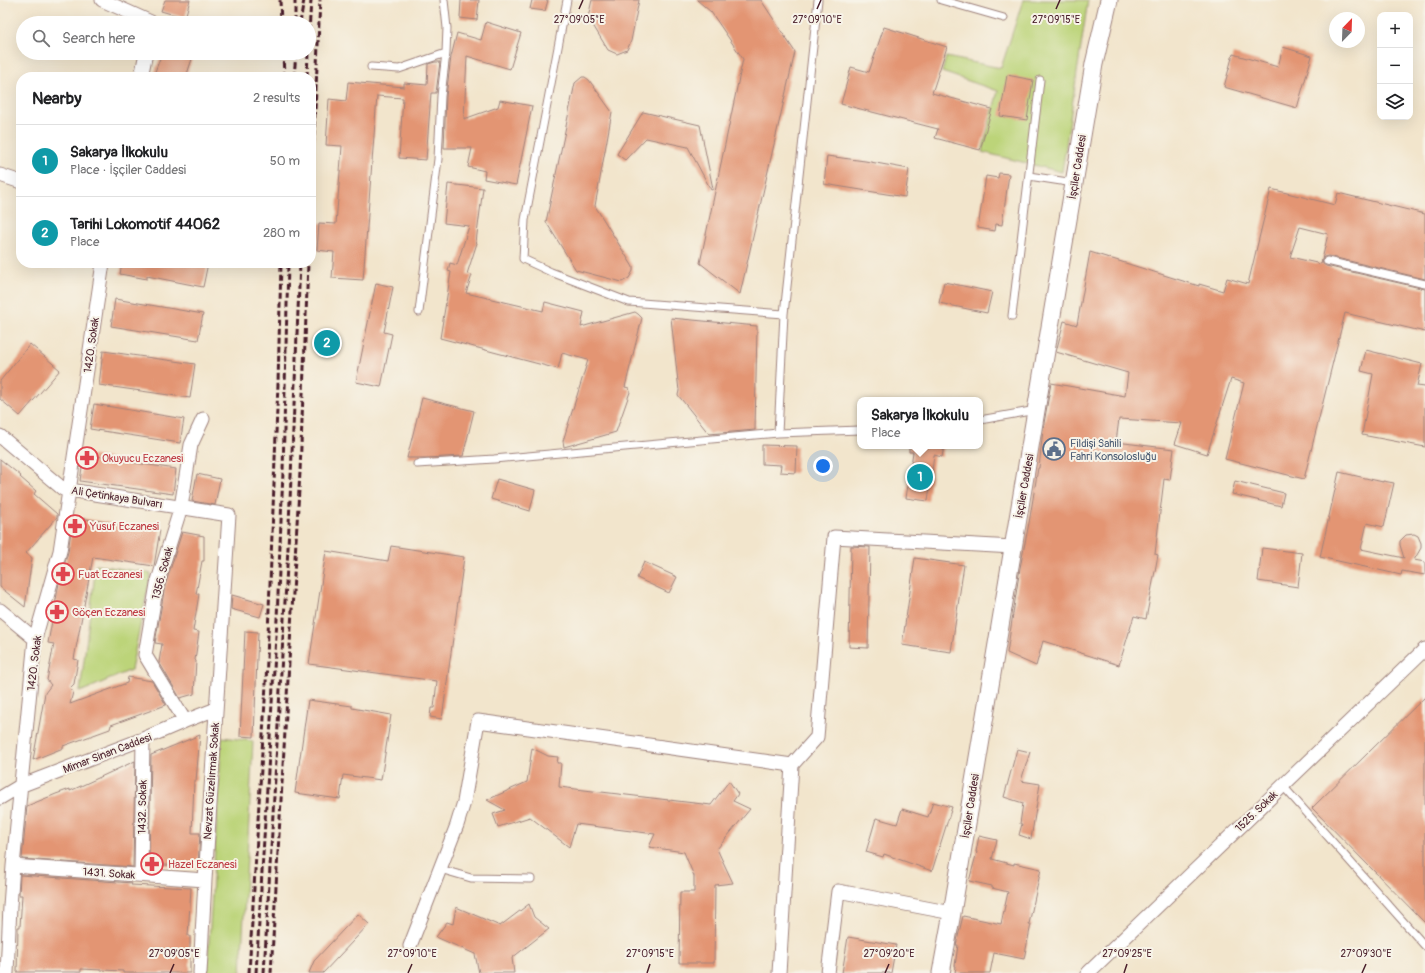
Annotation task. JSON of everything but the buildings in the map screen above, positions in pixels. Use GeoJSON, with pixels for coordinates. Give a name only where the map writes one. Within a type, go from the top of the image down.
{"type":"FeatureCollection","features":[{"type":"Feature","properties":{"kind":"street"},"geometry":{"type":"LineString","coordinates":[[102,0],[137,16]]}},
{"type":"Feature","properties":{"kind":"street","name":"İşçiler Caddesi"},"geometry":{"type":"LineString","coordinates":[[941,973],[1094,64],[1109,0]]}},
{"type":"Feature","properties":{"kind":"street"},"geometry":{"type":"LineString","coordinates":[[142,72],[145,60]]}},
{"type":"Feature","properties":{"kind":"street"},"geometry":{"type":"LineString","coordinates":[[0,175],[16,180]]}},
{"type":"Feature","properties":{"kind":"street","name":"1420. Sokak"},"geometry":{"type":"LineString","coordinates":[[7,973],[13,866],[35,639],[60,551],[102,268]]}},
{"type":"Feature","properties":{"kind":"street","name":"1356. Sokak"},"geometry":{"type":"LineString","coordinates":[[185,721],[144,655],[157,584],[181,507],[191,445],[203,419]]}},
{"type":"Feature","properties":{"kind":"street","name":"Ali Çetinkaya Bulvarı"},"geometry":{"type":"LineString","coordinates":[[0,436],[63,489],[229,515]]}},
{"type":"Feature","properties":{"kind":"street","name":"Nevzat Güzelırmak Sokak"},"geometry":{"type":"LineString","coordinates":[[200,973],[229,515]]}},
{"type":"Feature","properties":{"kind":"street"},"geometry":{"type":"LineString","coordinates":[[779,973],[792,765],[817,737],[834,537],[1013,547]]}},
{"type":"Feature","properties":{"kind":"street"},"geometry":{"type":"LineString","coordinates":[[0,610],[35,639]]}},
{"type":"Feature","properties":{"kind":"street","name":"1525. Sokak"},"geometry":{"type":"LineString","coordinates":[[1088,973],[1425,649]]}},
{"type":"Feature","properties":{"kind":"street","name":"Mimar Sinan Caddesi"},"geometry":{"type":"LineString","coordinates":[[0,798],[20,786],[143,740],[216,709]]}},
{"type":"Feature","properties":{"kind":"street"},"geometry":{"type":"LineString","coordinates":[[410,946],[464,802],[478,721],[792,765]]}},
{"type":"Feature","properties":{"kind":"street","name":"1432. Sokak"},"geometry":{"type":"LineString","coordinates":[[141,875],[143,740]]}},
{"type":"Feature","properties":{"kind":"street","name":"1431. Sokak"},"geometry":{"type":"LineString","coordinates":[[13,866],[205,880]]}},
{"type":"Feature","properties":{"kind":"street"},"geometry":{"type":"LineString","coordinates":[[828,973],[838,891],[952,913]]}},
{"type":"Feature","properties":{"kind":"lane"},"geometry":{"type":"LineString","coordinates":[[419,312],[438,159],[441,96],[446,53],[447,28],[444,0]]}},
{"type":"Feature","properties":{"kind":"lane"},"geometry":{"type":"LineString","coordinates":[[567,0],[525,220],[523,259],[551,272],[629,302],[784,314]]}},
{"type":"Feature","properties":{"kind":"lane"},"geometry":{"type":"LineString","coordinates":[[778,433],[784,314],[818,0]]}},
{"type":"Feature","properties":{"kind":"lane"},"geometry":{"type":"LineString","coordinates":[[941,0],[1004,18]]}},
{"type":"Feature","properties":{"kind":"lane"},"geometry":{"type":"LineString","coordinates":[[371,67],[399,69],[446,53]]}},
{"type":"Feature","properties":{"kind":"lane"},"geometry":{"type":"LineString","coordinates":[[1012,316],[1040,80]]}},
{"type":"Feature","properties":{"kind":"lane"},"geometry":{"type":"LineString","coordinates":[[1029,176],[1074,183]]}},
{"type":"Feature","properties":{"kind":"lane"},"geometry":{"type":"LineString","coordinates":[[1327,261],[1425,284]]}},
{"type":"Feature","properties":{"kind":"lane"},"geometry":{"type":"LineString","coordinates":[[983,419],[1036,410]]}},
{"type":"Feature","properties":{"kind":"lane"},"geometry":{"type":"LineString","coordinates":[[417,464],[494,459],[778,433],[857,430]]}},
{"type":"Feature","properties":{"kind":"lane"},"geometry":{"type":"LineString","coordinates":[[1283,786],[1425,946]]}},
{"type":"Feature","properties":{"kind":"lane"},"geometry":{"type":"LineString","coordinates":[[440,869],[471,878],[532,879]]}},
{"type":"Feature","properties":{"kind":"green space"},"geometry":{"type":"Polygon","coordinates":[[[1023,0],[1088,0],[1062,172],[982,152],[998,91],[942,72],[946,57],[1001,68],[1023,0]]]}},
{"type":"Feature","properties":{"kind":"green space"},"geometry":{"type":"Polygon","coordinates":[[[96,565],[151,573],[131,670],[80,692],[96,565]]]}},
{"type":"Feature","properties":{"kind":"green space"},"geometry":{"type":"Polygon","coordinates":[[[222,737],[253,741],[241,973],[207,973],[222,737]]]}},
{"type":"Feature","properties":{"kind":"railway"},"geometry":{"type":"LineString","coordinates":[[280,0],[281,16]]}},
{"type":"Feature","properties":{"kind":"railway"},"geometry":{"type":"LineString","coordinates":[[295,0],[295,16]]}},
{"type":"Feature","properties":{"kind":"railway"},"geometry":{"type":"LineString","coordinates":[[301,16],[304,0]]}},
{"type":"Feature","properties":{"kind":"railway"},"geometry":{"type":"LineString","coordinates":[[310,16],[311,0]]}},
{"type":"Feature","properties":{"kind":"railway"},"geometry":{"type":"LineString","coordinates":[[316,88],[320,0]]}},
{"type":"Feature","properties":{"kind":"railway"},"geometry":{"type":"LineString","coordinates":[[283,60],[284,72]]}},
{"type":"Feature","properties":{"kind":"railway"},"geometry":{"type":"LineString","coordinates":[[294,72],[295,60]]}},
{"type":"Feature","properties":{"kind":"railway"},"geometry":{"type":"LineString","coordinates":[[307,72],[308,60]]}},
{"type":"Feature","properties":{"kind":"railway"},"geometry":{"type":"LineString","coordinates":[[249,973],[266,684],[278,384],[281,268]]}},
{"type":"Feature","properties":{"kind":"railway"},"geometry":{"type":"LineString","coordinates":[[256,973],[277,619],[283,472],[288,268]]}},
{"type":"Feature","properties":{"kind":"railway"},"geometry":{"type":"LineString","coordinates":[[264,973],[288,548],[300,268]]}},
{"type":"Feature","properties":{"kind":"railway"},"geometry":{"type":"LineString","coordinates":[[271,973],[300,472],[308,268]]}},
{"type":"Feature","properties":{"kind":"place","name":"Tarihi Lokomotif 44062"},"geometry":{"type":"Point","coordinates":[327,343]}},
{"type":"Feature","properties":{"kind":"place","name":"Fildişi Sahili Fahri Konsolosluğu"},"geometry":{"type":"Point","coordinates":[1054,449]}},
{"type":"Feature","properties":{"kind":"place","name":"Okuyucu Eczanesi"},"geometry":{"type":"Point","coordinates":[87,458]}},
{"type":"Feature","properties":{"kind":"place","name":"Sakarya İlkokulu"},"geometry":{"type":"Point","coordinates":[920,477]}},
{"type":"Feature","properties":{"kind":"place","name":"Yusuf Eczanesi"},"geometry":{"type":"Point","coordinates":[75,526]}},
{"type":"Feature","properties":{"kind":"place","name":"Fuat Eczanesi"},"geometry":{"type":"Point","coordinates":[63,574]}},
{"type":"Feature","properties":{"kind":"place","name":"Göçen Eczanesi"},"geometry":{"type":"Point","coordinates":[57,612]}},
{"type":"Feature","properties":{"kind":"place","name":"Hazel Eczanesi"},"geometry":{"type":"Point","coordinates":[152,864]}}]}
